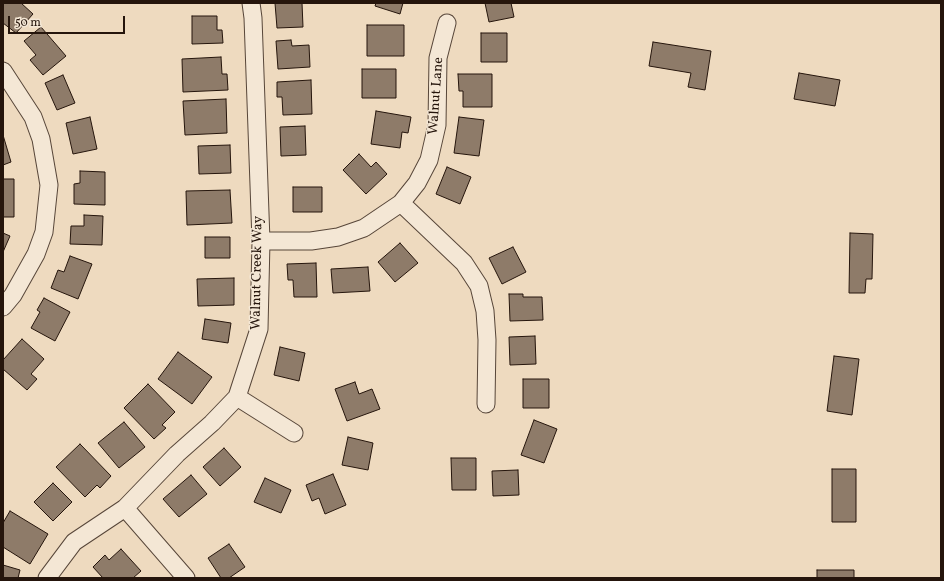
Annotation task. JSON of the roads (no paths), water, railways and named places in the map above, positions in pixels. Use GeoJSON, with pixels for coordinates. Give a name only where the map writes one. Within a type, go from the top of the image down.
{"type":"FeatureCollection","features":[{"type":"Feature","properties":{"kind":"street","name":"Walnut Creek Way"},"geometry":{"type":"LineString","coordinates":[[47,578],[74,542],[124,508],[177,454],[237,397],[259,329],[261,241],[253,18],[251,3]]}},
{"type":"Feature","properties":{"kind":"street","name":"Walnut Lane"},"geometry":{"type":"LineString","coordinates":[[261,241],[311,241],[338,236],[364,228],[401,203],[418,183],[429,160],[437,125],[438,58],[447,22]]}},
{"type":"Feature","properties":{"kind":"street"},"geometry":{"type":"LineString","coordinates":[[3,71],[33,117],[41,139],[49,185],[44,232],[36,254],[13,295],[3,307]]}},
{"type":"Feature","properties":{"kind":"street"},"geometry":{"type":"LineString","coordinates":[[401,203],[464,263],[479,286],[485,311],[487,340],[486,404]]}},
{"type":"Feature","properties":{"kind":"street"},"geometry":{"type":"LineString","coordinates":[[237,397],[294,433]]}},
{"type":"Feature","properties":{"kind":"street"},"geometry":{"type":"LineString","coordinates":[[124,508],[186,578]]}}]}
